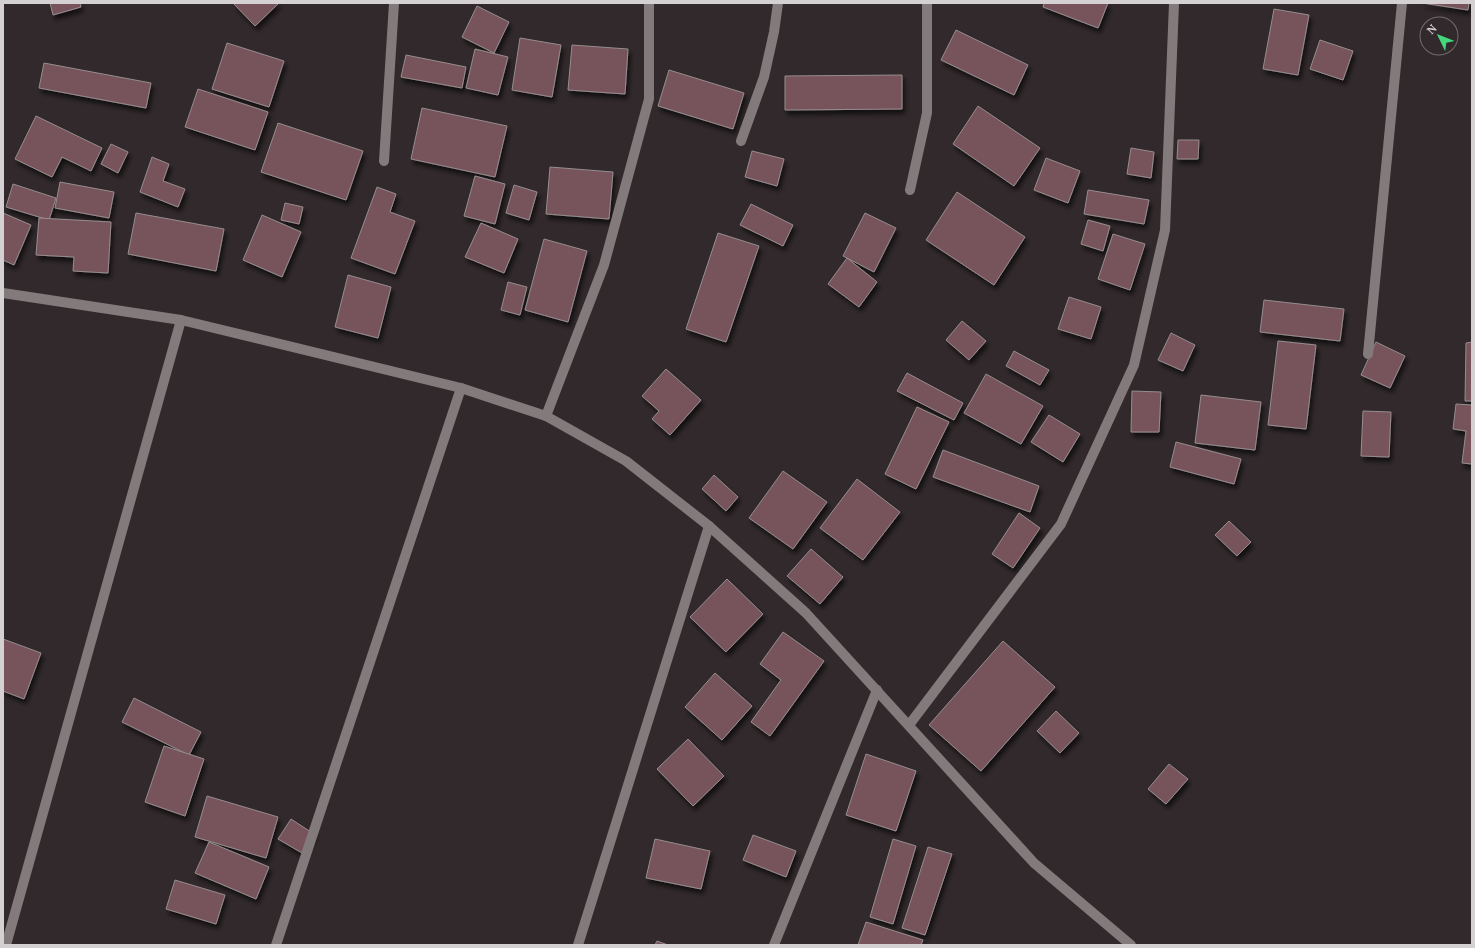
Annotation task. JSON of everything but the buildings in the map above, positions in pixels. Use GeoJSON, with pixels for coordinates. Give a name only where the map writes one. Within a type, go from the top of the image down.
{"type":"FeatureCollection","features":[{"type":"Feature","properties":{"kind":"street"},"geometry":{"type":"LineString","coordinates":[[384,161],[394,3]]}},
{"type":"Feature","properties":{"kind":"street"},"geometry":{"type":"LineString","coordinates":[[546,416],[604,266],[649,99],[649,3]]}},
{"type":"Feature","properties":{"kind":"street"},"geometry":{"type":"LineString","coordinates":[[741,142],[764,77],[774,32],[778,3]]}},
{"type":"Feature","properties":{"kind":"street"},"geometry":{"type":"LineString","coordinates":[[910,190],[927,113],[927,3]]}},
{"type":"Feature","properties":{"kind":"street"},"geometry":{"type":"LineString","coordinates":[[909,725],[1061,524],[1134,366],[1164,230],[1174,3]]}},
{"type":"Feature","properties":{"kind":"street"},"geometry":{"type":"LineString","coordinates":[[1368,354],[1402,3]]}},
{"type":"Feature","properties":{"kind":"street"},"geometry":{"type":"LineString","coordinates":[[3,293],[181,320],[461,388],[546,416],[626,461],[709,526],[806,613],[1034,863],[1131,945]]}},
{"type":"Feature","properties":{"kind":"street"},"geometry":{"type":"LineString","coordinates":[[6,945],[181,320]]}},
{"type":"Feature","properties":{"kind":"street"},"geometry":{"type":"LineString","coordinates":[[276,945],[461,388]]}},
{"type":"Feature","properties":{"kind":"street"},"geometry":{"type":"LineString","coordinates":[[578,945],[709,526]]}},
{"type":"Feature","properties":{"kind":"street"},"geometry":{"type":"LineString","coordinates":[[774,945],[877,690]]}}]}
